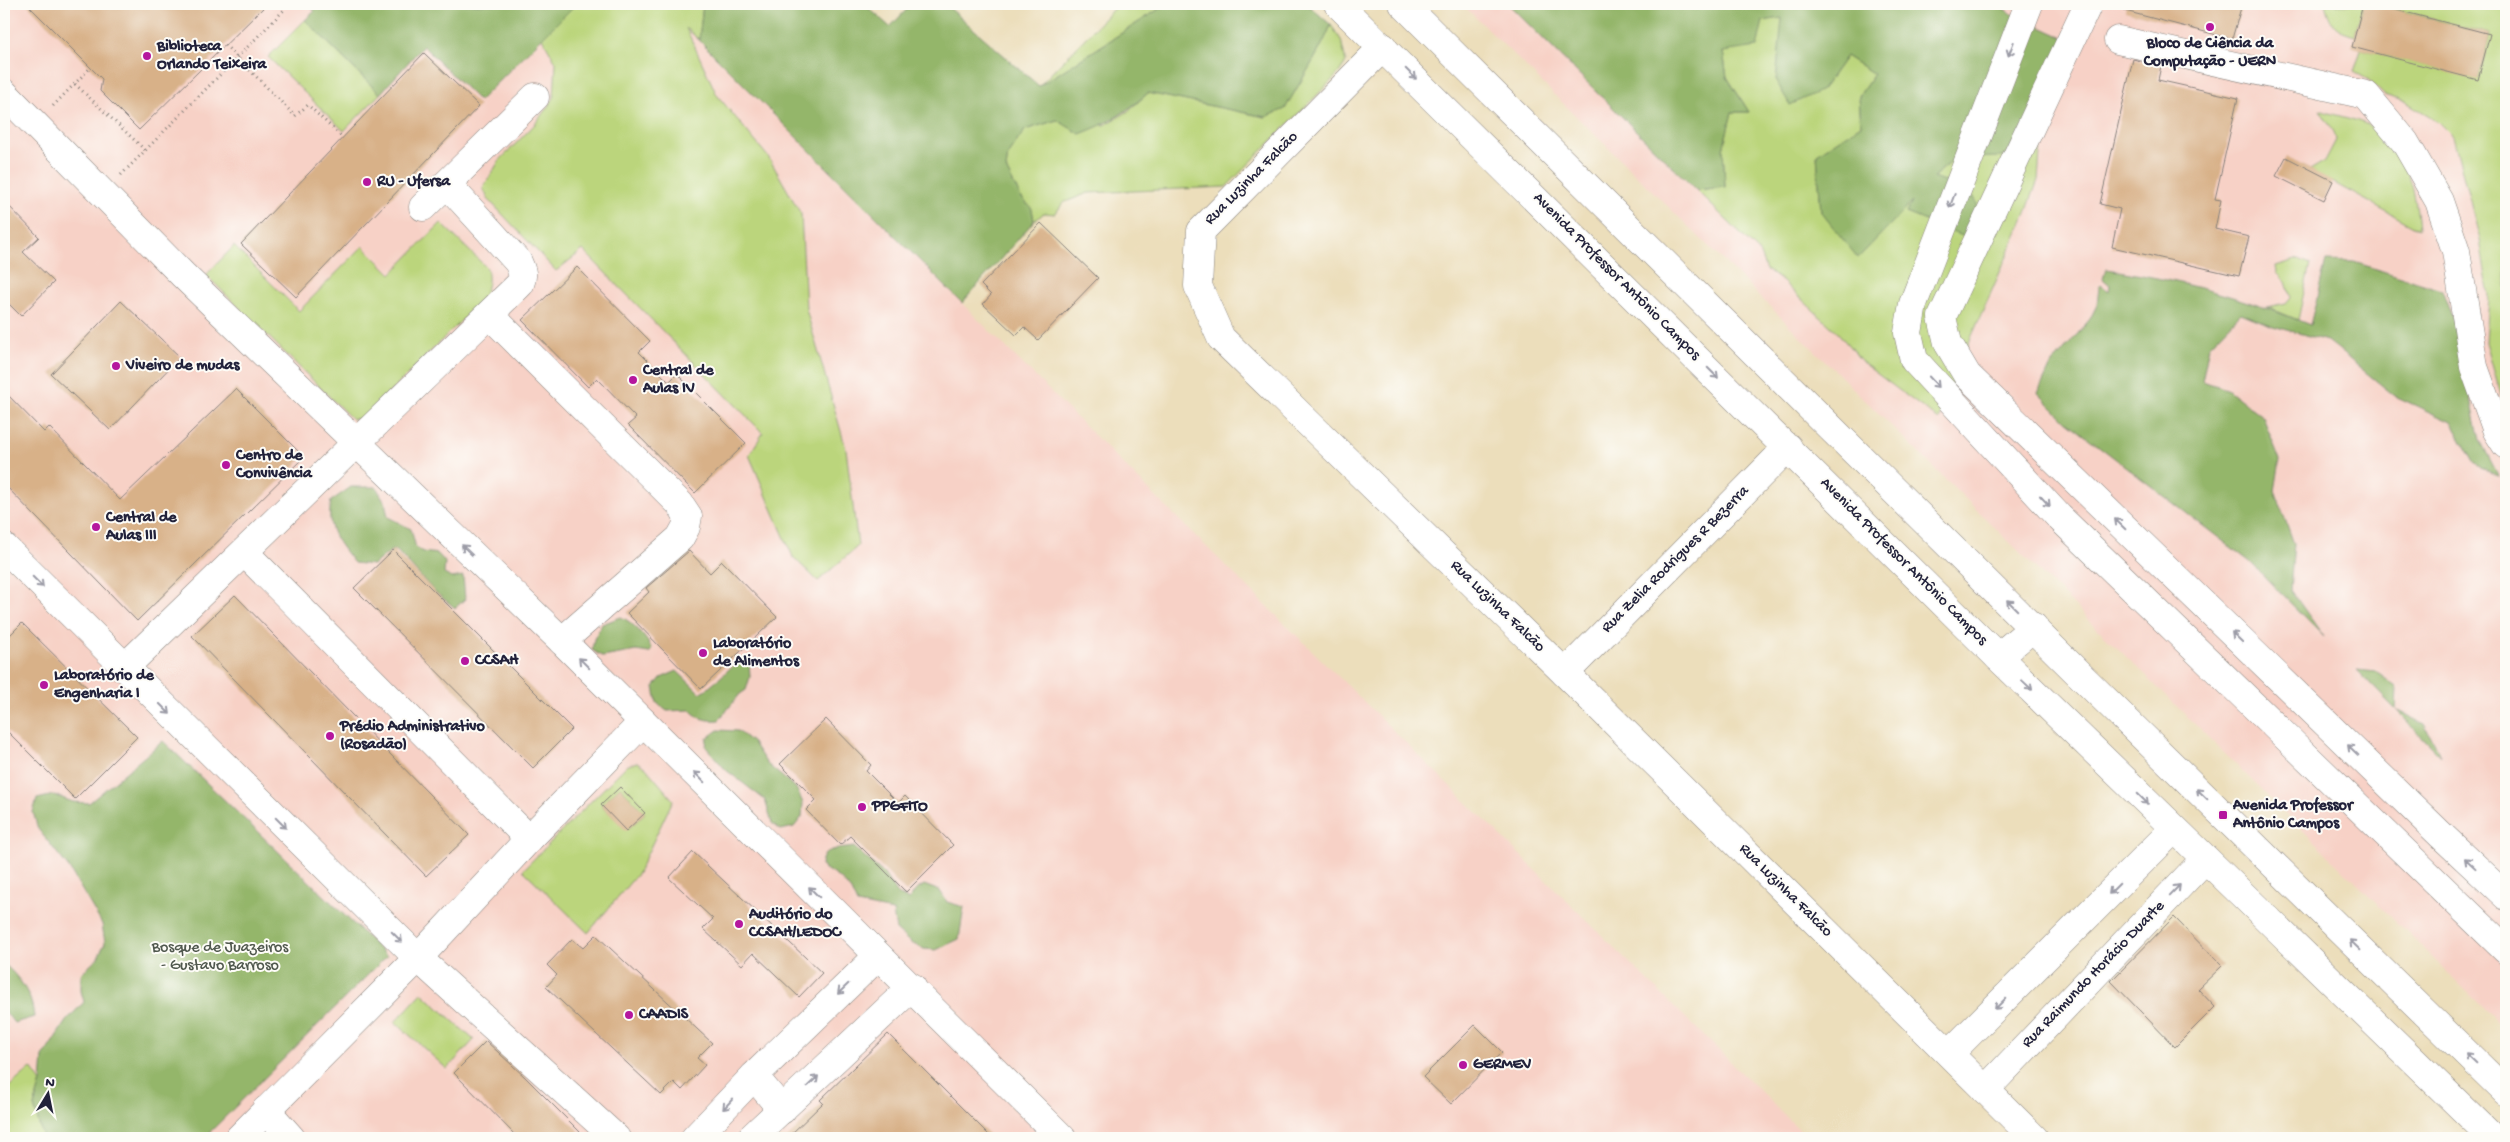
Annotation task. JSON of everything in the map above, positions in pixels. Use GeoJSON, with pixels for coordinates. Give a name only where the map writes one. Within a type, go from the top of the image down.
{"type":"FeatureCollection","features":[{"type":"Feature","properties":{"kind":"street","name":"Avenida Professor Antônio Campos"},"geometry":{"type":"LineString","coordinates":[[1338,4],[2204,860],[2493,1138]]}},
{"type":"Feature","properties":{"kind":"street"},"geometry":{"type":"LineString","coordinates":[[1403,4],[2034,627],[2079,674],[2506,1092]]}},
{"type":"Feature","properties":{"kind":"street"},"geometry":{"type":"LineString","coordinates":[[2029,4],[1913,304],[1908,333],[1914,360],[2059,517],[2506,950]]}},
{"type":"Feature","properties":{"kind":"street"},"geometry":{"type":"LineString","coordinates":[[2088,4],[1942,317],[1948,343],[1967,375],[2440,835],[2506,896]]}},
{"type":"Feature","properties":{"kind":"street"},"geometry":{"type":"LineString","coordinates":[[2118,40],[2366,95],[2404,142],[2439,200],[2456,251],[2474,367],[2497,431],[2506,444]]}},
{"type":"Feature","properties":{"kind":"street","name":"Rua Luzinha Falcão"},"geometry":{"type":"LineString","coordinates":[[1383,47],[1201,231],[1198,286],[1221,338],[1565,673],[2034,1138]]}},
{"type":"Feature","properties":{"kind":"street"},"geometry":{"type":"LineString","coordinates":[[4,94],[142,235],[354,443],[562,641],[1062,1138]]}},
{"type":"Feature","properties":{"kind":"street"},"geometry":{"type":"LineString","coordinates":[[422,207],[535,97]]}},
{"type":"Feature","properties":{"kind":"street"},"geometry":{"type":"LineString","coordinates":[[124,668],[245,553],[354,443],[490,315],[520,284],[523,278],[518,262],[447,184]]}},
{"type":"Feature","properties":{"kind":"street"},"geometry":{"type":"LineString","coordinates":[[490,315],[680,504],[688,516],[686,526],[680,538],[562,641]]}},
{"type":"Feature","properties":{"kind":"street"},"geometry":{"type":"LineString","coordinates":[[1914,360],[1948,343]]}},
{"type":"Feature","properties":{"kind":"street","name":"Rua Zelia Rodrigues R Bezerra"},"geometry":{"type":"LineString","coordinates":[[1565,673],[1788,447]]}},
{"type":"Feature","properties":{"kind":"street"},"geometry":{"type":"LineString","coordinates":[[4,547],[418,958],[616,1138]]}},
{"type":"Feature","properties":{"kind":"street"},"geometry":{"type":"LineString","coordinates":[[245,553],[529,839]]}},
{"type":"Feature","properties":{"kind":"street"},"geometry":{"type":"LineString","coordinates":[[1998,657],[2034,627]]}},
{"type":"Feature","properties":{"kind":"street"},"geometry":{"type":"LineString","coordinates":[[2050,706],[2079,674]]}},
{"type":"Feature","properties":{"kind":"street"},"geometry":{"type":"LineString","coordinates":[[239,1138],[418,958],[529,839],[643,722]]}},
{"type":"Feature","properties":{"kind":"street"},"geometry":{"type":"LineString","coordinates":[[1950,1053],[2174,830]]}},
{"type":"Feature","properties":{"kind":"street","name":"Rua Raimundo Horácio Duarte"},"geometry":{"type":"LineString","coordinates":[[1985,1090],[2204,860]]}},
{"type":"Feature","properties":{"kind":"street"},"geometry":{"type":"LineString","coordinates":[[695,1138],[754,1076],[878,956]]}},
{"type":"Feature","properties":{"kind":"street"},"geometry":{"type":"LineString","coordinates":[[751,1138],[912,987]]}},
{"type":"Feature","properties":{"kind":"street"},"geometry":{"type":"LineString","coordinates":[[754,1076],[782,1110]]}},
{"type":"Feature","properties":{"kind":"street"},"geometry":{"type":"LineString","coordinates":[[266,1110],[291,1138]]}},
{"type":"Feature","properties":{"kind":"path"},"geometry":{"type":"LineString","coordinates":[[115,181],[284,10]]}},
{"type":"Feature","properties":{"kind":"path"},"geometry":{"type":"LineString","coordinates":[[225,44],[295,116],[308,105],[343,138]]}},
{"type":"Feature","properties":{"kind":"path"},"geometry":{"type":"LineString","coordinates":[[48,112],[91,67]]}},
{"type":"Feature","properties":{"kind":"path"},"geometry":{"type":"LineString","coordinates":[[75,84],[145,150]]}},
{"type":"Feature","properties":{"kind":"shaded area"},"geometry":{"type":"Polygon","coordinates":[[[4,4],[662,4],[1164,505],[1808,1138],[4,1138],[4,4]]]}},
{"type":"Feature","properties":{"kind":"shaded area"},"geometry":{"type":"Polygon","coordinates":[[[1462,4],[2506,4],[2506,1030],[1462,4]]]}},
{"type":"Feature","properties":{"kind":"green space"},"geometry":{"type":"Polygon","coordinates":[[[307,4],[576,4],[479,101],[423,46],[380,94],[305,20],[315,11],[307,4]]]}},
{"type":"Feature","properties":{"kind":"green space"},"geometry":{"type":"Polygon","coordinates":[[[576,4],[703,4],[699,40],[686,28],[717,95],[769,158],[801,214],[806,309],[846,449],[858,546],[818,581],[793,557],[749,455],[763,433],[583,250],[556,271],[488,199],[483,188],[499,161],[535,124],[554,98],[556,62],[542,38],[576,4]]]}},
{"type":"Feature","properties":{"kind":"green space"},"geometry":{"type":"Polygon","coordinates":[[[703,4],[864,4],[890,27],[912,4],[945,4],[1039,86],[1167,4],[1307,4],[1331,25],[1285,109],[1266,117],[1148,93],[1116,117],[1080,134],[1057,120],[1025,130],[1008,154],[1006,169],[1020,196],[1032,209],[1034,221],[962,303],[699,40],[703,4]]]}},
{"type":"Feature","properties":{"kind":"green space"},"geometry":{"type":"Polygon","coordinates":[[[1118,4],[1167,4],[1039,86],[1118,4]]]}},
{"type":"Feature","properties":{"kind":"green space"},"geometry":{"type":"Polygon","coordinates":[[[1508,4],[1997,4],[2010,13],[2080,45],[2005,157],[1956,158],[1933,177],[1955,185],[1955,201],[1974,197],[1982,218],[1970,239],[1906,213],[1912,202],[1858,258],[1821,212],[1817,154],[1861,125],[1859,96],[1874,74],[1846,56],[1822,90],[1790,105],[1776,81],[1782,18],[1763,21],[1757,47],[1723,52],[1727,77],[1749,112],[1732,112],[1723,149],[1725,187],[1696,190],[1508,4]]]}},
{"type":"Feature","properties":{"kind":"green space"},"geometry":{"type":"Polygon","coordinates":[[[2325,4],[2363,4],[2355,35],[2342,31],[2334,25],[2325,4]]]}},
{"type":"Feature","properties":{"kind":"green space"},"geometry":{"type":"Polygon","coordinates":[[[2374,4],[2501,4],[2506,8],[2506,413],[2486,342],[2489,296],[2480,240],[2453,136],[2438,121],[2406,102],[2384,95],[2369,80],[2354,72],[2361,49],[2478,79],[2490,34],[2374,4]]]}},
{"type":"Feature","properties":{"kind":"green space"},"geometry":{"type":"Polygon","coordinates":[[[1783,17],[1776,81],[1822,90],[1846,56],[1874,74],[1859,96],[1861,125],[1817,154],[1821,212],[1914,200],[1906,213],[1929,221],[1955,201],[1932,178],[1956,158],[2044,99],[2038,180],[2026,213],[1967,347],[1939,420],[1864,364],[1839,334],[1782,281],[1766,270],[1759,252],[1696,190],[1725,187],[1723,149],[1732,112],[1749,112],[1727,77],[1723,52],[1763,21],[1783,17]]]}},
{"type":"Feature","properties":{"kind":"green space"},"geometry":{"type":"Polygon","coordinates":[[[305,20],[380,94],[344,131],[268,57],[305,20]]]}},
{"type":"Feature","properties":{"kind":"green space"},"geometry":{"type":"Polygon","coordinates":[[[1331,25],[1341,40],[1346,62],[1338,74],[1226,187],[1088,193],[1063,203],[1055,214],[1044,213],[1034,221],[1032,209],[1020,196],[1006,169],[1008,154],[1025,130],[1057,120],[1105,125],[1127,112],[1148,93],[1265,117],[1285,109],[1331,25]]]}},
{"type":"Feature","properties":{"kind":"green space"},"geometry":{"type":"Polygon","coordinates":[[[2320,110],[2372,127],[2388,140],[2397,151],[2409,175],[2416,202],[2419,229],[2310,170],[2325,161],[2336,140],[2334,132],[2320,110]]]}},
{"type":"Feature","properties":{"kind":"green space"},"geometry":{"type":"Polygon","coordinates":[[[441,223],[487,268],[488,281],[485,293],[481,301],[363,419],[352,419],[206,275],[234,246],[299,311],[363,246],[391,274],[441,223]]]}},
{"type":"Feature","properties":{"kind":"green space"},"geometry":{"type":"Polygon","coordinates":[[[2299,259],[2310,264],[2298,320],[2267,307],[2286,303],[2291,297],[2286,282],[2277,273],[2276,266],[2299,259]]]}},
{"type":"Feature","properties":{"kind":"green space"},"geometry":{"type":"Polygon","coordinates":[[[2326,261],[2354,262],[2442,290],[2454,323],[2480,440],[2499,477],[2475,464],[2451,422],[2395,396],[2327,341],[2273,326],[2241,313],[2209,346],[2202,381],[2227,389],[2263,417],[2280,460],[2275,491],[2294,544],[2290,589],[2324,637],[2249,561],[2066,421],[2038,393],[2050,367],[2090,319],[2097,305],[2099,287],[2101,285],[2109,291],[2110,285],[2103,279],[2106,269],[2185,284],[2260,306],[2310,325],[2326,261]]]}},
{"type":"Feature","properties":{"kind":"green space"},"geometry":{"type":"Polygon","coordinates":[[[351,487],[376,487],[385,502],[388,517],[411,529],[416,548],[423,552],[438,554],[445,562],[444,574],[452,578],[463,576],[465,599],[455,608],[435,592],[396,550],[392,550],[373,565],[354,563],[334,535],[330,520],[331,501],[351,487]]]}},
{"type":"Feature","properties":{"kind":"green space"},"geometry":{"type":"Polygon","coordinates":[[[621,617],[635,626],[643,636],[652,650],[649,653],[636,651],[603,657],[592,650],[594,639],[602,624],[621,617]]]}},
{"type":"Feature","properties":{"kind":"green space"},"geometry":{"type":"Polygon","coordinates":[[[739,661],[749,661],[750,677],[746,690],[740,694],[719,720],[703,719],[696,716],[690,710],[667,711],[657,703],[654,687],[661,678],[677,671],[700,693],[739,661]]]}},
{"type":"Feature","properties":{"kind":"green space"},"geometry":{"type":"Polygon","coordinates":[[[2357,670],[2376,672],[2397,687],[2396,710],[2357,670]]]}},
{"type":"Feature","properties":{"kind":"green space"},"geometry":{"type":"Polygon","coordinates":[[[2396,710],[2424,724],[2441,756],[2396,710]]]}},
{"type":"Feature","properties":{"kind":"green space"},"geometry":{"type":"Polygon","coordinates":[[[718,730],[738,731],[753,743],[767,764],[796,788],[803,803],[802,817],[794,827],[781,830],[772,823],[765,800],[726,770],[706,747],[707,738],[718,730]]]}},
{"type":"Feature","properties":{"kind":"green space","name":"Bosque de Juazeiros - Gustavo Barroso"},"geometry":{"type":"Polygon","coordinates":[[[163,741],[387,956],[204,1138],[43,1138],[34,1106],[41,1082],[43,1057],[66,1021],[84,1002],[81,991],[81,974],[97,959],[105,943],[102,924],[69,868],[38,829],[33,812],[37,799],[54,795],[73,802],[89,803],[163,741]]]}},
{"type":"Feature","properties":{"kind":"green space"},"geometry":{"type":"Polygon","coordinates":[[[637,762],[646,768],[673,800],[638,873],[588,933],[523,870],[626,766],[637,762]],[[620,787],[601,805],[627,830],[645,813],[620,787]]]}},
{"type":"Feature","properties":{"kind":"green space"},"geometry":{"type":"Polygon","coordinates":[[[854,847],[884,874],[896,893],[909,900],[915,891],[924,885],[940,891],[947,902],[964,907],[959,939],[936,950],[924,949],[911,943],[896,930],[893,911],[857,904],[851,891],[842,880],[821,866],[824,855],[828,852],[854,847]]]}},
{"type":"Feature","properties":{"kind":"green space"},"geometry":{"type":"Polygon","coordinates":[[[4,964],[15,975],[28,994],[34,1017],[14,1023],[4,1010],[4,964]]]}},
{"type":"Feature","properties":{"kind":"green space"},"geometry":{"type":"Polygon","coordinates":[[[422,993],[474,1040],[447,1069],[395,1022],[422,993]]]}},
{"type":"Feature","properties":{"kind":"green space"},"geometry":{"type":"Polygon","coordinates":[[[31,1068],[41,1082],[34,1106],[43,1138],[4,1138],[4,1091],[31,1068]]]}},
{"type":"Feature","properties":{"kind":"building","name":"Biblioteca Orlando Teixeira"},"geometry":{"type":"Polygon","coordinates":[[[27,4],[267,4],[139,130],[100,91],[102,79],[27,4]]]}},
{"type":"Feature","properties":{"kind":"building","name":"Bloco de Ciência da Computação - UERN"},"geometry":{"type":"Polygon","coordinates":[[[2126,4],[2242,4],[2232,39],[2125,11],[2126,4]]]}},
{"type":"Feature","properties":{"kind":"building"},"geometry":{"type":"Polygon","coordinates":[[[2363,4],[2374,4],[2490,34],[2478,80],[2352,47],[2363,4]]]}},
{"type":"Feature","properties":{"kind":"building","name":"RU - Ufersa"},"geometry":{"type":"Polygon","coordinates":[[[424,53],[479,106],[296,297],[241,244],[424,53]]]}},
{"type":"Feature","properties":{"kind":"building"},"geometry":{"type":"Polygon","coordinates":[[[2133,59],[2161,66],[2158,80],[2238,98],[2215,199],[2221,200],[2215,229],[2249,237],[2239,276],[2112,247],[2120,209],[2100,204],[2133,59]]]}},
{"type":"Feature","properties":{"kind":"building"},"geometry":{"type":"Polygon","coordinates":[[[2286,157],[2333,181],[2324,200],[2276,176],[2286,157]]]}},
{"type":"Feature","properties":{"kind":"building"},"geometry":{"type":"Polygon","coordinates":[[[4,201],[39,237],[23,252],[54,282],[21,316],[4,299],[4,201]]]}},
{"type":"Feature","properties":{"kind":"building"},"geometry":{"type":"Polygon","coordinates":[[[1041,223],[1098,278],[1038,340],[1024,327],[1016,335],[983,304],[991,295],[981,285],[1041,223]]]}},
{"type":"Feature","properties":{"kind":"building","name":"Central de Aulas IV"},"geometry":{"type":"Polygon","coordinates":[[[577,267],[650,341],[639,352],[669,382],[677,374],[746,443],[695,493],[628,425],[636,418],[597,378],[588,387],[522,320],[577,267]]]}},
{"type":"Feature","properties":{"kind":"building","name":"Viveiro de mudas"},"geometry":{"type":"Polygon","coordinates":[[[121,301],[180,357],[110,430],[51,374],[121,301]]]}},
{"type":"Feature","properties":{"kind":"building"},"geometry":{"type":"Polygon","coordinates":[[[236,389],[304,457],[137,621],[4,484],[4,391],[44,432],[49,427],[120,500],[236,389]]]}},
{"type":"Feature","properties":{"kind":"building","name":"CCSAH"},"geometry":{"type":"Polygon","coordinates":[[[393,550],[572,729],[533,768],[354,588],[393,550]]]}},
{"type":"Feature","properties":{"kind":"building","name":"Laboratório de Alimentos"},"geometry":{"type":"Polygon","coordinates":[[[689,551],[710,573],[722,561],[777,617],[701,689],[627,613],[649,592],[646,588],[689,551]]]}},
{"type":"Feature","properties":{"kind":"building","name":"Prédio Administrativo (Rosadão)"},"geometry":{"type":"Polygon","coordinates":[[[235,595],[469,835],[426,876],[192,636],[235,595]]]}},
{"type":"Feature","properties":{"kind":"building","name":"Laboratório de Engenharia I"},"geometry":{"type":"Polygon","coordinates":[[[22,623],[137,737],[75,799],[4,728],[4,641],[22,623]]]}},
{"type":"Feature","properties":{"kind":"building","name":"PPGFITO"},"geometry":{"type":"Polygon","coordinates":[[[826,719],[871,765],[866,771],[898,803],[905,796],[953,845],[906,892],[850,836],[840,845],[806,810],[816,800],[780,764],[826,719]]]}},
{"type":"Feature","properties":{"kind":"building"},"geometry":{"type":"Polygon","coordinates":[[[620,787],[645,813],[626,831],[601,805],[620,787]]]}},
{"type":"Feature","properties":{"kind":"building","name":"Auditório do CCSAH/LEDOC"},"geometry":{"type":"Polygon","coordinates":[[[693,852],[822,973],[799,997],[753,953],[742,965],[703,929],[713,919],[669,878],[693,852]]]}},
{"type":"Feature","properties":{"kind":"building"},"geometry":{"type":"Polygon","coordinates":[[[2174,917],[2222,966],[2198,989],[2215,1007],[2175,1047],[2111,981],[2174,917]]]}},
{"type":"Feature","properties":{"kind":"building","name":"CAADIS"},"geometry":{"type":"Polygon","coordinates":[[[596,935],[712,1043],[697,1058],[705,1065],[682,1090],[674,1082],[661,1095],[546,987],[557,975],[547,965],[572,939],[583,948],[596,935]]]}},
{"type":"Feature","properties":{"kind":"building","name":"GERMEV"},"geometry":{"type":"Polygon","coordinates":[[[1475,1025],[1502,1052],[1451,1104],[1423,1077],[1475,1025]]]}},
{"type":"Feature","properties":{"kind":"building"},"geometry":{"type":"Polygon","coordinates":[[[888,1034],[992,1138],[787,1138],[823,1103],[820,1100],[888,1034]]]}},
{"type":"Feature","properties":{"kind":"building"},"geometry":{"type":"Polygon","coordinates":[[[486,1041],[586,1138],[518,1138],[454,1073],[486,1041]]]}},
{"type":"Feature","properties":{"kind":"place","name":"Bloco de Ciência da Computação - UERN"},"geometry":{"type":"Point","coordinates":[2210,27]}},
{"type":"Feature","properties":{"kind":"place","name":"Biblioteca Orlando Teixeira"},"geometry":{"type":"Point","coordinates":[147,56]}},
{"type":"Feature","properties":{"kind":"place","name":"RU - Ufersa"},"geometry":{"type":"Point","coordinates":[367,182]}},
{"type":"Feature","properties":{"kind":"place","name":"Viveiro de mudas"},"geometry":{"type":"Point","coordinates":[116,366]}},
{"type":"Feature","properties":{"kind":"place","name":"Central de Aulas IV"},"geometry":{"type":"Point","coordinates":[633,380]}},
{"type":"Feature","properties":{"kind":"place","name":"Centro de Convivência"},"geometry":{"type":"Point","coordinates":[226,465]}},
{"type":"Feature","properties":{"kind":"place","name":"Central de Aulas III"},"geometry":{"type":"Point","coordinates":[96,527]}},
{"type":"Feature","properties":{"kind":"place","name":"Laboratório de Alimentos"},"geometry":{"type":"Point","coordinates":[703,653]}},
{"type":"Feature","properties":{"kind":"place","name":"CCSAH"},"geometry":{"type":"Point","coordinates":[465,661]}},
{"type":"Feature","properties":{"kind":"place","name":"Laboratório de Engenharia I"},"geometry":{"type":"Point","coordinates":[44,685]}},
{"type":"Feature","properties":{"kind":"place","name":"Prédio Administrativo (Rosadão)"},"geometry":{"type":"Point","coordinates":[330,736]}},
{"type":"Feature","properties":{"kind":"place","name":"PPGFITO"},"geometry":{"type":"Point","coordinates":[862,807]}},
{"type":"Feature","properties":{"kind":"place","name":"Avenida Professor Antônio Campos"},"geometry":{"type":"Point","coordinates":[2223,815]}},
{"type":"Feature","properties":{"kind":"place","name":"Auditório do CCSAH/LEDOC"},"geometry":{"type":"Point","coordinates":[739,924]}},
{"type":"Feature","properties":{"kind":"place","name":"CAADIS"},"geometry":{"type":"Point","coordinates":[629,1015]}},
{"type":"Feature","properties":{"kind":"place","name":"GERMEV"},"geometry":{"type":"Point","coordinates":[1463,1065]}}]}
